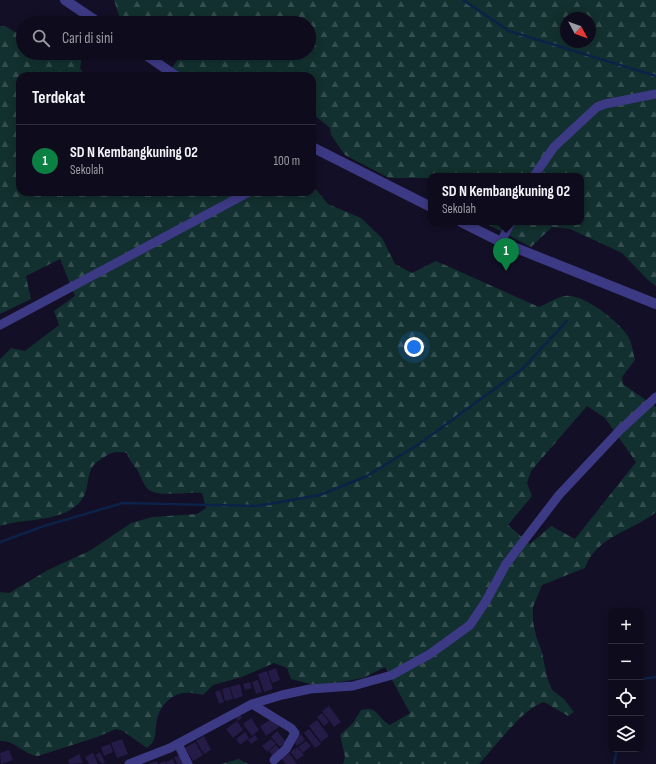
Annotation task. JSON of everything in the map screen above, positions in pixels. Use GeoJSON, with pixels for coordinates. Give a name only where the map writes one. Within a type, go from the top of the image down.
{"type":"FeatureCollection","features":[{"type":"Feature","properties":{"kind":"street"},"geometry":{"type":"LineString","coordinates":[[65,0],[89,16]]}},
{"type":"Feature","properties":{"kind":"street"},"geometry":{"type":"LineString","coordinates":[[153,60],[170,72]]}},
{"type":"Feature","properties":{"kind":"street"},"geometry":{"type":"LineString","coordinates":[[536,173],[554,147],[598,108],[605,104],[656,94]]}},
{"type":"Feature","properties":{"kind":"street"},"geometry":{"type":"LineString","coordinates":[[316,151],[428,206]]}},
{"type":"Feature","properties":{"kind":"street"},"geometry":{"type":"LineString","coordinates":[[0,325],[242,196]]}},
{"type":"Feature","properties":{"kind":"street"},"geometry":{"type":"LineString","coordinates":[[467,225],[501,242],[656,304]]}},
{"type":"Feature","properties":{"kind":"street"},"geometry":{"type":"LineString","coordinates":[[501,242],[510,225]]}},
{"type":"Feature","properties":{"kind":"street"},"geometry":{"type":"LineString","coordinates":[[129,764],[178,744],[252,704],[282,695],[310,690],[353,686],[392,676],[430,654],[459,633],[476,617],[506,564],[559,495],[620,430],[656,397]]}},
{"type":"Feature","properties":{"kind":"street"},"geometry":{"type":"LineString","coordinates":[[252,704],[290,728],[295,733],[286,749],[274,760]]}},
{"type":"Feature","properties":{"kind":"street"},"geometry":{"type":"LineString","coordinates":[[178,744],[188,764]]}},
{"type":"Feature","properties":{"kind":"green space"},"geometry":{"type":"Polygon","coordinates":[[[114,0],[656,0],[656,286],[648,280],[622,253],[570,229],[552,227],[531,247],[489,225],[584,225],[584,173],[428,173],[428,178],[389,178],[345,155],[331,135],[330,128],[316,116],[316,72],[169,72],[178,60],[316,60],[316,16],[119,16],[114,0]]]}},
{"type":"Feature","properties":{"kind":"green space"},"geometry":{"type":"Polygon","coordinates":[[[0,26],[7,27],[16,33],[16,60],[82,60],[80,68],[82,72],[16,72],[16,196],[316,196],[316,190],[328,204],[361,218],[382,238],[395,264],[412,273],[436,261],[539,307],[555,299],[565,296],[572,296],[590,303],[600,309],[623,330],[628,336],[631,345],[635,360],[622,377],[623,384],[656,407],[656,512],[647,519],[606,541],[590,557],[585,568],[542,585],[533,607],[533,621],[536,636],[542,652],[547,677],[552,690],[564,699],[574,712],[568,716],[544,702],[536,705],[519,720],[479,764],[343,764],[345,757],[340,735],[353,723],[361,710],[371,709],[390,725],[410,713],[385,667],[363,678],[318,686],[291,679],[287,668],[274,663],[242,677],[213,685],[203,695],[184,693],[170,699],[160,710],[153,742],[147,748],[123,731],[116,729],[97,737],[38,756],[28,753],[5,741],[0,741],[0,592],[9,593],[48,570],[91,550],[131,523],[152,517],[197,514],[206,508],[202,493],[166,494],[149,490],[144,484],[127,453],[116,452],[95,463],[89,474],[86,492],[83,498],[71,509],[52,517],[0,526],[0,359],[11,348],[25,351],[59,325],[54,311],[75,296],[60,259],[26,276],[31,299],[0,314],[0,26]],[[587,406],[531,471],[527,483],[532,496],[508,525],[530,544],[551,526],[575,539],[636,462],[605,418],[587,406]]]}},
{"type":"Feature","properties":{"kind":"green space"},"geometry":{"type":"Polygon","coordinates":[[[239,759],[248,764],[221,764],[239,759]]]}},
{"type":"Feature","properties":{"kind":"building"},"geometry":{"type":"Polygon","coordinates":[[[276,668],[280,680],[272,683],[268,671],[276,668]]]}},
{"type":"Feature","properties":{"kind":"building"},"geometry":{"type":"Polygon","coordinates":[[[267,671],[273,689],[264,692],[258,674],[267,671]]]}},
{"type":"Feature","properties":{"kind":"building"},"geometry":{"type":"Polygon","coordinates":[[[258,680],[262,692],[256,694],[252,682],[258,680]]]}},
{"type":"Feature","properties":{"kind":"building"},"geometry":{"type":"Polygon","coordinates":[[[250,682],[252,688],[245,690],[243,684],[250,682]]]}},
{"type":"Feature","properties":{"kind":"building"},"geometry":{"type":"Polygon","coordinates":[[[240,684],[243,696],[234,699],[230,687],[240,684]]]}},
{"type":"Feature","properties":{"kind":"building"},"geometry":{"type":"Polygon","coordinates":[[[229,687],[233,699],[225,701],[222,689],[229,687]]]}},
{"type":"Feature","properties":{"kind":"building"},"geometry":{"type":"Polygon","coordinates":[[[220,690],[224,702],[219,704],[215,692],[220,690]]]}},
{"type":"Feature","properties":{"kind":"building"},"geometry":{"type":"Polygon","coordinates":[[[329,706],[341,722],[334,727],[322,711],[329,706]]]}},
{"type":"Feature","properties":{"kind":"building"},"geometry":{"type":"Polygon","coordinates":[[[239,713],[242,718],[238,721],[235,716],[239,713]]]}},
{"type":"Feature","properties":{"kind":"building"},"geometry":{"type":"Polygon","coordinates":[[[322,713],[329,722],[324,726],[317,717],[322,713]]]}},
{"type":"Feature","properties":{"kind":"building"},"geometry":{"type":"Polygon","coordinates":[[[251,718],[259,730],[252,736],[243,724],[251,718]]]}},
{"type":"Feature","properties":{"kind":"building"},"geometry":{"type":"Polygon","coordinates":[[[273,718],[279,727],[266,736],[260,726],[273,718]]]}},
{"type":"Feature","properties":{"kind":"building"},"geometry":{"type":"Polygon","coordinates":[[[317,720],[329,736],[321,742],[309,726],[317,720]]]}},
{"type":"Feature","properties":{"kind":"building"},"geometry":{"type":"Polygon","coordinates":[[[237,721],[243,730],[233,738],[226,729],[237,721]]]}},
{"type":"Feature","properties":{"kind":"building"},"geometry":{"type":"Polygon","coordinates":[[[309,729],[321,744],[315,748],[304,733],[309,729]]]}},
{"type":"Feature","properties":{"kind":"building"},"geometry":{"type":"Polygon","coordinates":[[[277,731],[286,742],[280,747],[271,737],[277,731]]]}},
{"type":"Feature","properties":{"kind":"building"},"geometry":{"type":"Polygon","coordinates":[[[245,732],[249,738],[240,745],[236,739],[245,732]]]}},
{"type":"Feature","properties":{"kind":"building"},"geometry":{"type":"Polygon","coordinates":[[[301,734],[305,740],[297,746],[293,740],[301,734]]]}},
{"type":"Feature","properties":{"kind":"building"},"geometry":{"type":"Polygon","coordinates":[[[255,735],[258,739],[251,744],[248,740],[255,735]]]}},
{"type":"Feature","properties":{"kind":"building"},"geometry":{"type":"Polygon","coordinates":[[[204,736],[211,750],[204,754],[196,741],[204,736]]]}},
{"type":"Feature","properties":{"kind":"building"},"geometry":{"type":"Polygon","coordinates":[[[122,739],[128,754],[117,758],[111,743],[122,739]]]}},
{"type":"Feature","properties":{"kind":"building"},"geometry":{"type":"Polygon","coordinates":[[[271,739],[276,744],[267,752],[262,746],[271,739]]]}},
{"type":"Feature","properties":{"kind":"building"},"geometry":{"type":"Polygon","coordinates":[[[306,741],[311,746],[303,753],[298,747],[306,741]]]}},
{"type":"Feature","properties":{"kind":"building"},"geometry":{"type":"Polygon","coordinates":[[[195,742],[203,755],[193,761],[185,748],[195,742]]]}},
{"type":"Feature","properties":{"kind":"building"},"geometry":{"type":"Polygon","coordinates":[[[110,744],[113,752],[104,756],[101,747],[110,744]]]}},
{"type":"Feature","properties":{"kind":"building"},"geometry":{"type":"Polygon","coordinates":[[[276,745],[280,750],[273,756],[269,751],[276,745]]]}},
{"type":"Feature","properties":{"kind":"building"},"geometry":{"type":"Polygon","coordinates":[[[297,747],[304,755],[297,760],[290,752],[297,747]]]}},
{"type":"Feature","properties":{"kind":"building"},"geometry":{"type":"Polygon","coordinates":[[[9,750],[13,760],[1,764],[0,753],[9,750]]]}},
{"type":"Feature","properties":{"kind":"building"},"geometry":{"type":"Polygon","coordinates":[[[100,752],[105,762],[102,764],[95,755],[100,752]]]}},
{"type":"Feature","properties":{"kind":"building"},"geometry":{"type":"Polygon","coordinates":[[[93,753],[98,764],[89,764],[85,757],[93,753]]]}},
{"type":"Feature","properties":{"kind":"building"},"geometry":{"type":"Polygon","coordinates":[[[289,753],[297,764],[286,764],[281,758],[289,753]]]}},
{"type":"Feature","properties":{"kind":"building"},"geometry":{"type":"Polygon","coordinates":[[[79,754],[83,763],[70,764],[68,760],[79,754]]]}},
{"type":"Feature","properties":{"kind":"building"},"geometry":{"type":"Polygon","coordinates":[[[181,755],[184,764],[177,764],[174,757],[181,755]]]}},
{"type":"Feature","properties":{"kind":"building"},"geometry":{"type":"Polygon","coordinates":[[[173,759],[175,764],[167,764],[166,762],[173,759]]]}},
{"type":"Feature","properties":{"kind":"building"},"geometry":{"type":"Polygon","coordinates":[[[157,761],[158,764],[148,764],[157,761]]]}},
{"type":"Feature","properties":{"kind":"building"},"geometry":{"type":"Polygon","coordinates":[[[165,761],[166,764],[158,764],[165,761]]]}},
{"type":"Feature","properties":{"kind":"waterway"},"geometry":{"type":"LineString","coordinates":[[463,0],[509,31],[656,76]]}},
{"type":"Feature","properties":{"kind":"waterway"},"geometry":{"type":"LineString","coordinates":[[0,542],[44,526],[123,503],[257,506],[320,495],[367,476],[419,444],[522,369],[567,321]]}},
{"type":"Feature","properties":{"kind":"waterway"},"geometry":{"type":"LineString","coordinates":[[644,679],[656,677]]}},
{"type":"Feature","properties":{"kind":"waterway"},"geometry":{"type":"LineString","coordinates":[[614,764],[616,752]]}},
{"type":"Feature","properties":{"kind":"place","name":"SD N Kembangkuning 02"},"geometry":{"type":"Point","coordinates":[506,271]}}]}
